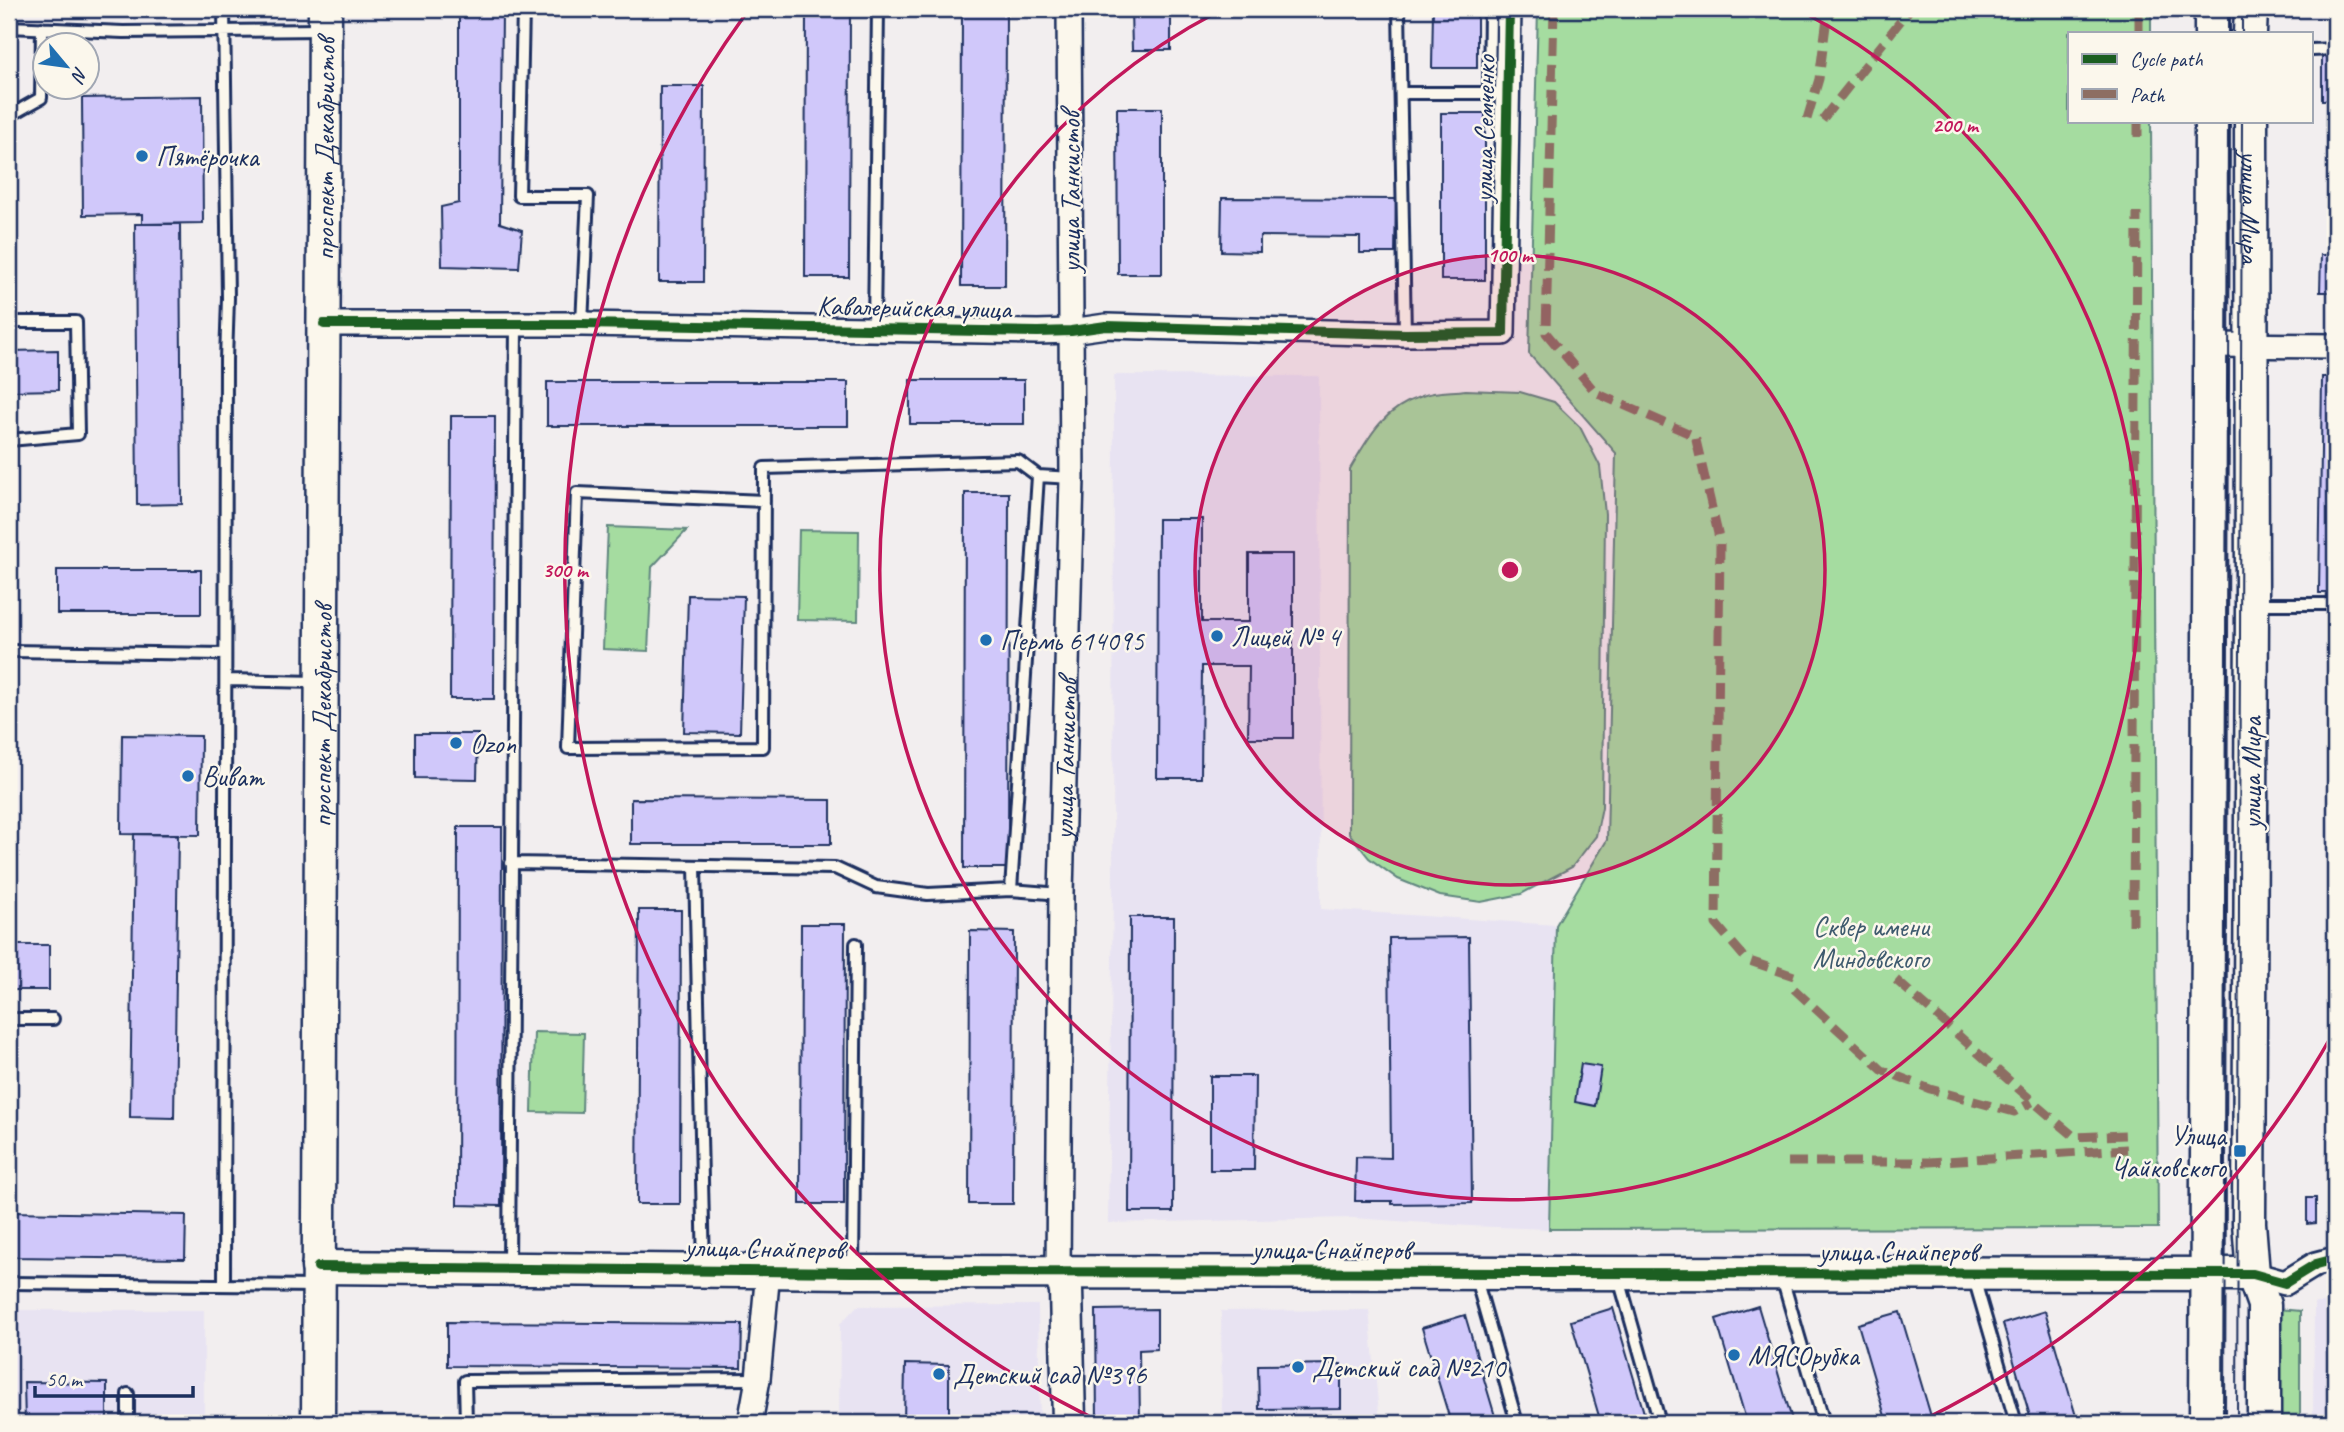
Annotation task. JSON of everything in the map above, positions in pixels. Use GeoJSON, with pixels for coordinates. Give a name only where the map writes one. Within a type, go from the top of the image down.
{"type":"FeatureCollection","features":[{"type":"Feature","properties":{"kind":"main road"},"geometry":{"type":"LineString","coordinates":[[2211,9],[2211,32]]}},
{"type":"Feature","properties":{"kind":"main road"},"geometry":{"type":"LineString","coordinates":[[2250,9],[2250,32]]}},
{"type":"Feature","properties":{"kind":"main road","name":"проспект Декабристов"},"geometry":{"type":"LineString","coordinates":[[318,1423],[325,19]]}},
{"type":"Feature","properties":{"kind":"main road","name":"улица Мира"},"geometry":{"type":"LineString","coordinates":[[2206,1423],[2211,122]]}},
{"type":"Feature","properties":{"kind":"main road","name":"улица Мира"},"geometry":{"type":"LineString","coordinates":[[2251,122],[2249,1223],[2253,1274],[2264,1305],[2264,1423]]}},
{"type":"Feature","properties":{"kind":"main road","name":"улица Снайперов"},"geometry":{"type":"LineString","coordinates":[[318,1277],[509,1268],[853,1272],[1058,1270],[2253,1274]]}},
{"type":"Feature","properties":{"kind":"main road","name":"улица Танкистов"},"geometry":{"type":"LineString","coordinates":[[1058,1270],[1066,1289],[1069,1423]]}},
{"type":"Feature","properties":{"kind":"street","name":"улица Танкистов"},"geometry":{"type":"LineString","coordinates":[[1058,1270],[1060,894],[1072,478],[1069,9]]}},
{"type":"Feature","properties":{"kind":"street","name":"улица Семченко"},"geometry":{"type":"LineString","coordinates":[[1503,333],[1498,93],[1508,9]]}},
{"type":"Feature","properties":{"kind":"street","name":"Кавалерийская улица"},"geometry":{"type":"LineString","coordinates":[[324,324],[582,324],[1071,331],[1106,326],[1405,334],[1503,333]]}},
{"type":"Feature","properties":{"kind":"street"},"geometry":{"type":"LineString","coordinates":[[2211,345],[2335,346]]}},
{"type":"Feature","properties":{"kind":"street","name":"улица Снайперов"},"geometry":{"type":"LineString","coordinates":[[2253,1274],[2285,1283],[2316,1264],[2335,1259]]}},
{"type":"Feature","properties":{"kind":"street"},"geometry":{"type":"LineString","coordinates":[[750,1423],[758,1379],[768,1271]]}},
{"type":"Feature","properties":{"kind":"lane"},"geometry":{"type":"LineString","coordinates":[[224,9],[228,298],[224,1285]]}},
{"type":"Feature","properties":{"kind":"lane"},"geometry":{"type":"LineString","coordinates":[[523,9],[519,196],[588,196],[582,324]]}},
{"type":"Feature","properties":{"kind":"lane"},"geometry":{"type":"LineString","coordinates":[[874,329],[878,9]]}},
{"type":"Feature","properties":{"kind":"lane"},"geometry":{"type":"LineString","coordinates":[[1399,9],[1405,334]]}},
{"type":"Feature","properties":{"kind":"lane"},"geometry":{"type":"LineString","coordinates":[[1401,93],[1498,93],[1490,9]]}},
{"type":"Feature","properties":{"kind":"lane"},"geometry":{"type":"LineString","coordinates":[[9,27],[122,32],[225,30],[325,19]]}},
{"type":"Feature","properties":{"kind":"lane"},"geometry":{"type":"LineString","coordinates":[[9,116],[41,97],[42,28]]}},
{"type":"Feature","properties":{"kind":"lane"},"geometry":{"type":"LineString","coordinates":[[2312,50],[2335,49]]}},
{"type":"Feature","properties":{"kind":"lane"},"geometry":{"type":"LineString","coordinates":[[9,322],[76,322],[78,434],[9,440]]}},
{"type":"Feature","properties":{"kind":"lane"},"geometry":{"type":"LineString","coordinates":[[509,1268],[516,324]]}},
{"type":"Feature","properties":{"kind":"lane"},"geometry":{"type":"LineString","coordinates":[[764,500],[577,493],[568,748],[763,747],[764,500],[764,468],[1018,461],[1038,476],[1072,478]]}},
{"type":"Feature","properties":{"kind":"lane"},"geometry":{"type":"LineString","coordinates":[[1011,890],[1038,476]]}},
{"type":"Feature","properties":{"kind":"lane"},"geometry":{"type":"LineString","coordinates":[[2252,604],[2335,604]]}},
{"type":"Feature","properties":{"kind":"lane"},"geometry":{"type":"LineString","coordinates":[[9,651],[225,654]]}},
{"type":"Feature","properties":{"kind":"lane"},"geometry":{"type":"LineString","coordinates":[[226,680],[322,682]]}},
{"type":"Feature","properties":{"kind":"lane"},"geometry":{"type":"LineString","coordinates":[[511,863],[835,868],[876,887],[928,894],[1011,890],[1060,894]]}},
{"type":"Feature","properties":{"kind":"lane"},"geometry":{"type":"LineString","coordinates":[[695,866],[704,1269]]}},
{"type":"Feature","properties":{"kind":"lane"},"geometry":{"type":"LineString","coordinates":[[853,1272],[856,944]]}},
{"type":"Feature","properties":{"kind":"lane"},"geometry":{"type":"LineString","coordinates":[[9,1019],[53,1019]]}},
{"type":"Feature","properties":{"kind":"lane"},"geometry":{"type":"LineString","coordinates":[[1475,1272],[1517,1423]]}},
{"type":"Feature","properties":{"kind":"lane"},"geometry":{"type":"LineString","coordinates":[[1617,1273],[1660,1423]]}},
{"type":"Feature","properties":{"kind":"lane"},"geometry":{"type":"LineString","coordinates":[[1780,1273],[1824,1423]]}},
{"type":"Feature","properties":{"kind":"lane"},"geometry":{"type":"LineString","coordinates":[[1972,1274],[2016,1423]]}},
{"type":"Feature","properties":{"kind":"lane"},"geometry":{"type":"LineString","coordinates":[[9,1283],[224,1285],[318,1277]]}},
{"type":"Feature","properties":{"kind":"lane"},"geometry":{"type":"LineString","coordinates":[[466,1423],[466,1381],[758,1379]]}},
{"type":"Feature","properties":{"kind":"lane"},"geometry":{"type":"LineString","coordinates":[[128,1394],[128,1423]]}},
{"type":"Feature","properties":{"kind":"shaded area"},"geometry":{"type":"Polygon","coordinates":[[[1114,375],[1319,376],[1321,909],[1556,925],[1549,1229],[1354,1218],[1108,1223],[1113,896],[1114,375]]]}},
{"type":"Feature","properties":{"kind":"shaded area"},"geometry":{"type":"Polygon","coordinates":[[[2314,1303],[2335,1303],[2335,1423],[2313,1423],[2314,1303]]]}},
{"type":"Feature","properties":{"kind":"shaded area","name":"Детский сад №396"},"geometry":{"type":"Polygon","coordinates":[[[1038,1305],[1040,1423],[839,1423],[840,1324],[857,1306],[1038,1305]]]}},
{"type":"Feature","properties":{"kind":"shaded area"},"geometry":{"type":"Polygon","coordinates":[[[9,1310],[204,1310],[204,1423],[9,1423],[9,1310]]]}},
{"type":"Feature","properties":{"kind":"shaded area","name":"Детский сад №210"},"geometry":{"type":"Polygon","coordinates":[[[1369,1310],[1380,1423],[1222,1423],[1221,1311],[1369,1310]]]}},
{"type":"Feature","properties":{"kind":"green space","name":"Сквер имени Миндовского"},"geometry":{"type":"Polygon","coordinates":[[[1538,9],[2151,9],[2151,32],[2068,32],[2068,122],[2151,122],[2158,1228],[1549,1229],[1556,925],[1607,840],[1616,453],[1529,354],[1538,9]]]}},
{"type":"Feature","properties":{"kind":"green space"},"geometry":{"type":"Polygon","coordinates":[[[1466,390],[1520,392],[1554,402],[1580,427],[1600,466],[1605,514],[1602,807],[1596,836],[1572,867],[1521,894],[1481,902],[1440,896],[1398,879],[1369,858],[1349,833],[1350,469],[1378,425],[1397,408],[1427,394],[1466,390]]]}},
{"type":"Feature","properties":{"kind":"green space"},"geometry":{"type":"Polygon","coordinates":[[[608,527],[687,530],[652,567],[648,651],[603,649],[608,527]]]}},
{"type":"Feature","properties":{"kind":"green space"},"geometry":{"type":"Polygon","coordinates":[[[799,530],[859,531],[858,621],[797,620],[799,530]]]}},
{"type":"Feature","properties":{"kind":"green space"},"geometry":{"type":"Polygon","coordinates":[[[534,1032],[584,1033],[582,1113],[532,1112],[534,1032]]]}},
{"type":"Feature","properties":{"kind":"green space"},"geometry":{"type":"Polygon","coordinates":[[[2277,1309],[2300,1311],[2300,1423],[2277,1423],[2277,1309]]]}},
{"type":"Feature","properties":{"kind":"building"},"geometry":{"type":"Polygon","coordinates":[[[459,9],[502,9],[500,223],[522,230],[519,268],[442,266],[441,207],[459,203],[459,9]]]}},
{"type":"Feature","properties":{"kind":"building"},"geometry":{"type":"Polygon","coordinates":[[[806,9],[850,9],[849,277],[805,277],[806,9]]]}},
{"type":"Feature","properties":{"kind":"building"},"geometry":{"type":"Polygon","coordinates":[[[962,9],[1006,9],[1005,286],[961,286],[962,9]]]}},
{"type":"Feature","properties":{"kind":"building"},"geometry":{"type":"Polygon","coordinates":[[[1131,9],[1171,9],[1171,50],[1132,50],[1131,9]]]}},
{"type":"Feature","properties":{"kind":"building"},"geometry":{"type":"Polygon","coordinates":[[[1433,9],[1477,9],[1477,68],[1432,68],[1433,9]]]}},
{"type":"Feature","properties":{"kind":"building"},"geometry":{"type":"Polygon","coordinates":[[[2322,55],[2335,55],[2335,100],[2322,100],[2322,55]]]}},
{"type":"Feature","properties":{"kind":"building"},"geometry":{"type":"Polygon","coordinates":[[[660,86],[704,86],[703,282],[659,282],[660,86]]]}},
{"type":"Feature","properties":{"kind":"building","name":"Пятёрочка"},"geometry":{"type":"Polygon","coordinates":[[[202,96],[203,223],[142,224],[142,214],[83,215],[82,102],[102,102],[102,98],[202,96]]]}},
{"type":"Feature","properties":{"kind":"building"},"geometry":{"type":"Polygon","coordinates":[[[1117,108],[1162,108],[1162,274],[1118,274],[1117,108]]]}},
{"type":"Feature","properties":{"kind":"building"},"geometry":{"type":"Polygon","coordinates":[[[1441,113],[1485,113],[1485,280],[1441,280],[1441,113]]]}},
{"type":"Feature","properties":{"kind":"building"},"geometry":{"type":"Polygon","coordinates":[[[1222,198],[1396,199],[1395,253],[1360,253],[1360,237],[1260,236],[1260,252],[1221,251],[1222,198]]]}},
{"type":"Feature","properties":{"kind":"building"},"geometry":{"type":"Polygon","coordinates":[[[135,224],[180,224],[182,504],[137,505],[135,224]]]}},
{"type":"Feature","properties":{"kind":"building"},"geometry":{"type":"Polygon","coordinates":[[[2321,255],[2335,255],[2335,292],[2320,292],[2321,255]]]}},
{"type":"Feature","properties":{"kind":"building"},"geometry":{"type":"Polygon","coordinates":[[[58,350],[58,390],[9,391],[9,351],[58,350]]]}},
{"type":"Feature","properties":{"kind":"building"},"geometry":{"type":"Polygon","coordinates":[[[2322,377],[2335,377],[2335,593],[2319,593],[2322,377]]]}},
{"type":"Feature","properties":{"kind":"building"},"geometry":{"type":"Polygon","coordinates":[[[910,380],[1024,380],[1024,424],[910,424],[910,380]]]}},
{"type":"Feature","properties":{"kind":"building"},"geometry":{"type":"Polygon","coordinates":[[[547,382],[848,382],[848,426],[547,426],[547,382]]]}},
{"type":"Feature","properties":{"kind":"building"},"geometry":{"type":"Polygon","coordinates":[[[451,416],[495,416],[494,699],[450,699],[451,416]]]}},
{"type":"Feature","properties":{"kind":"building"},"geometry":{"type":"Polygon","coordinates":[[[965,493],[1009,493],[1008,868],[964,868],[965,493]]]}},
{"type":"Feature","properties":{"kind":"building"},"geometry":{"type":"Polygon","coordinates":[[[1158,519],[1202,519],[1202,622],[1249,622],[1249,554],[1293,554],[1293,738],[1248,738],[1249,666],[1202,666],[1201,778],[1157,778],[1158,519]]]}},
{"type":"Feature","properties":{"kind":"building"},"geometry":{"type":"Polygon","coordinates":[[[57,570],[201,570],[201,614],[57,614],[57,570]]]}},
{"type":"Feature","properties":{"kind":"building"},"geometry":{"type":"Polygon","coordinates":[[[688,595],[744,596],[740,733],[684,732],[688,595]]]}},
{"type":"Feature","properties":{"kind":"building"},"geometry":{"type":"Polygon","coordinates":[[[415,734],[478,734],[477,779],[415,778],[415,734]]]}},
{"type":"Feature","properties":{"kind":"building"},"geometry":{"type":"Polygon","coordinates":[[[122,735],[201,736],[200,835],[121,834],[122,735]]]}},
{"type":"Feature","properties":{"kind":"building"},"geometry":{"type":"Polygon","coordinates":[[[631,799],[831,800],[831,844],[631,844],[631,799]]]}},
{"type":"Feature","properties":{"kind":"building"},"geometry":{"type":"Polygon","coordinates":[[[458,827],[502,827],[501,1206],[457,1205],[458,827]]]}},
{"type":"Feature","properties":{"kind":"building"},"geometry":{"type":"Polygon","coordinates":[[[134,834],[178,834],[174,1118],[130,1117],[134,834]]]}},
{"type":"Feature","properties":{"kind":"building"},"geometry":{"type":"Polygon","coordinates":[[[639,910],[681,910],[680,1204],[637,1204],[639,910]]]}},
{"type":"Feature","properties":{"kind":"building"},"geometry":{"type":"Polygon","coordinates":[[[1130,917],[1174,917],[1173,1212],[1129,1212],[1130,917]]]}},
{"type":"Feature","properties":{"kind":"building"},"geometry":{"type":"Polygon","coordinates":[[[801,924],[845,924],[844,1204],[800,1204],[801,924]]]}},
{"type":"Feature","properties":{"kind":"building"},"geometry":{"type":"Polygon","coordinates":[[[970,931],[1014,932],[1013,1204],[969,1204],[970,931]]]}},
{"type":"Feature","properties":{"kind":"building"},"geometry":{"type":"Polygon","coordinates":[[[1469,937],[1472,1203],[1392,1204],[1392,1201],[1355,1201],[1356,1157],[1391,1158],[1389,938],[1469,937]]]}},
{"type":"Feature","properties":{"kind":"building"},"geometry":{"type":"Polygon","coordinates":[[[9,945],[49,945],[49,990],[9,990],[9,945]]]}},
{"type":"Feature","properties":{"kind":"building"},"geometry":{"type":"Polygon","coordinates":[[[1581,1064],[1601,1067],[1595,1106],[1575,1102],[1581,1064]]]}},
{"type":"Feature","properties":{"kind":"building"},"geometry":{"type":"Polygon","coordinates":[[[1210,1076],[1255,1076],[1254,1170],[1210,1170],[1210,1076]]]}},
{"type":"Feature","properties":{"kind":"building"},"geometry":{"type":"Polygon","coordinates":[[[2307,1198],[2316,1198],[2316,1223],[2307,1224],[2307,1198]]]}},
{"type":"Feature","properties":{"kind":"building"},"geometry":{"type":"Polygon","coordinates":[[[9,1212],[186,1215],[185,1259],[9,1257],[9,1212]]]}},
{"type":"Feature","properties":{"kind":"building"},"geometry":{"type":"Polygon","coordinates":[[[1758,1306],[1793,1423],[1747,1423],[1716,1319],[1758,1306]]]}},
{"type":"Feature","properties":{"kind":"building"},"geometry":{"type":"Polygon","coordinates":[[[1613,1308],[1647,1423],[1601,1423],[1571,1321],[1613,1308]]]}},
{"type":"Feature","properties":{"kind":"building"},"geometry":{"type":"Polygon","coordinates":[[[1157,1309],[1157,1349],[1139,1350],[1140,1423],[1097,1423],[1096,1310],[1157,1309]]]}},
{"type":"Feature","properties":{"kind":"building"},"geometry":{"type":"Polygon","coordinates":[[[2045,1311],[2078,1423],[2032,1423],[2003,1324],[2045,1311]]]}},
{"type":"Feature","properties":{"kind":"building"},"geometry":{"type":"Polygon","coordinates":[[[1900,1312],[1933,1423],[1887,1423],[1858,1324],[1900,1312]]]}},
{"type":"Feature","properties":{"kind":"building"},"geometry":{"type":"Polygon","coordinates":[[[1465,1315],[1497,1423],[1451,1423],[1422,1328],[1465,1315]]]}},
{"type":"Feature","properties":{"kind":"building"},"geometry":{"type":"Polygon","coordinates":[[[447,1322],[742,1324],[741,1368],[447,1366],[447,1322]]]}},
{"type":"Feature","properties":{"kind":"building"},"geometry":{"type":"Polygon","coordinates":[[[905,1364],[949,1365],[949,1423],[904,1423],[905,1364]]]}},
{"type":"Feature","properties":{"kind":"building"},"geometry":{"type":"Polygon","coordinates":[[[1341,1364],[1341,1408],[1259,1409],[1258,1365],[1341,1364]]]}},
{"type":"Feature","properties":{"kind":"building"},"geometry":{"type":"Polygon","coordinates":[[[24,1382],[107,1383],[107,1423],[25,1423],[24,1382]]]}},
{"type":"Feature","properties":{"kind":"tram line"},"geometry":{"type":"LineString","coordinates":[[2230,9],[2230,32]]}},
{"type":"Feature","properties":{"kind":"tram line"},"geometry":{"type":"LineString","coordinates":[[2242,9],[2242,32]]}},
{"type":"Feature","properties":{"kind":"tram line"},"geometry":{"type":"LineString","coordinates":[[2225,1423],[2230,122]]}},
{"type":"Feature","properties":{"kind":"tram line"},"geometry":{"type":"LineString","coordinates":[[2237,1423],[2242,122]]}},
{"type":"Feature","properties":{"kind":"marked path"},"geometry":{"type":"LineString","coordinates":[[1554,9],[1546,333],[1596,393],[1695,436],[1720,542],[1716,924],[1747,960],[1794,976]]}},
{"type":"Feature","properties":{"kind":"marked path"},"geometry":{"type":"LineString","coordinates":[[1807,119],[1819,79],[1827,18],[1833,9]]}},
{"type":"Feature","properties":{"kind":"marked path"},"geometry":{"type":"LineString","coordinates":[[1822,120],[1910,9]]}},
{"type":"Feature","properties":{"kind":"marked path"},"geometry":{"type":"LineString","coordinates":[[2139,9],[2139,32]]}},
{"type":"Feature","properties":{"kind":"marked path"},"geometry":{"type":"LineString","coordinates":[[2138,122],[2138,137]]}},
{"type":"Feature","properties":{"kind":"marked path"},"geometry":{"type":"LineString","coordinates":[[2133,925],[2137,212]]}},
{"type":"Feature","properties":{"kind":"marked path"},"geometry":{"type":"LineString","coordinates":[[1896,980],[2075,1137],[2127,1135]]}},
{"type":"Feature","properties":{"kind":"marked path"},"geometry":{"type":"LineString","coordinates":[[1794,989],[1882,1070],[1930,1089],[2014,1112],[2032,1102]]}},
{"type":"Feature","properties":{"kind":"marked path"},"geometry":{"type":"LineString","coordinates":[[1788,1162],[1929,1162],[2127,1149]]}},
{"type":"Feature","properties":{"kind":"cycle path"},"geometry":{"type":"LineString","coordinates":[[324,324],[582,324],[1038,332],[1106,326],[1405,334],[1503,333],[1509,9]]}},
{"type":"Feature","properties":{"kind":"cycle path"},"geometry":{"type":"LineString","coordinates":[[318,1267],[853,1272],[2253,1274],[2285,1283],[2316,1264],[2335,1259]]}},
{"type":"Feature","properties":{"kind":"place","name":"Пятёрочка"},"geometry":{"type":"Point","coordinates":[142,156]}},
{"type":"Feature","properties":{"kind":"place","name":"Лицей № 4"},"geometry":{"type":"Point","coordinates":[1217,636]}},
{"type":"Feature","properties":{"kind":"place","name":"Пермь 614095"},"geometry":{"type":"Point","coordinates":[986,640]}},
{"type":"Feature","properties":{"kind":"place","name":"Ozon"},"geometry":{"type":"Point","coordinates":[456,743]}},
{"type":"Feature","properties":{"kind":"place","name":"Виват"},"geometry":{"type":"Point","coordinates":[188,776]}},
{"type":"Feature","properties":{"kind":"place","name":"Улица Чайковского"},"geometry":{"type":"Point","coordinates":[2240,1151]}},
{"type":"Feature","properties":{"kind":"place","name":"МЯСОрубка"},"geometry":{"type":"Point","coordinates":[1734,1355]}},
{"type":"Feature","properties":{"kind":"place","name":"Детский сад №210"},"geometry":{"type":"Point","coordinates":[1298,1367]}},
{"type":"Feature","properties":{"kind":"place","name":"Детский сад №396"},"geometry":{"type":"Point","coordinates":[939,1374]}}]}
